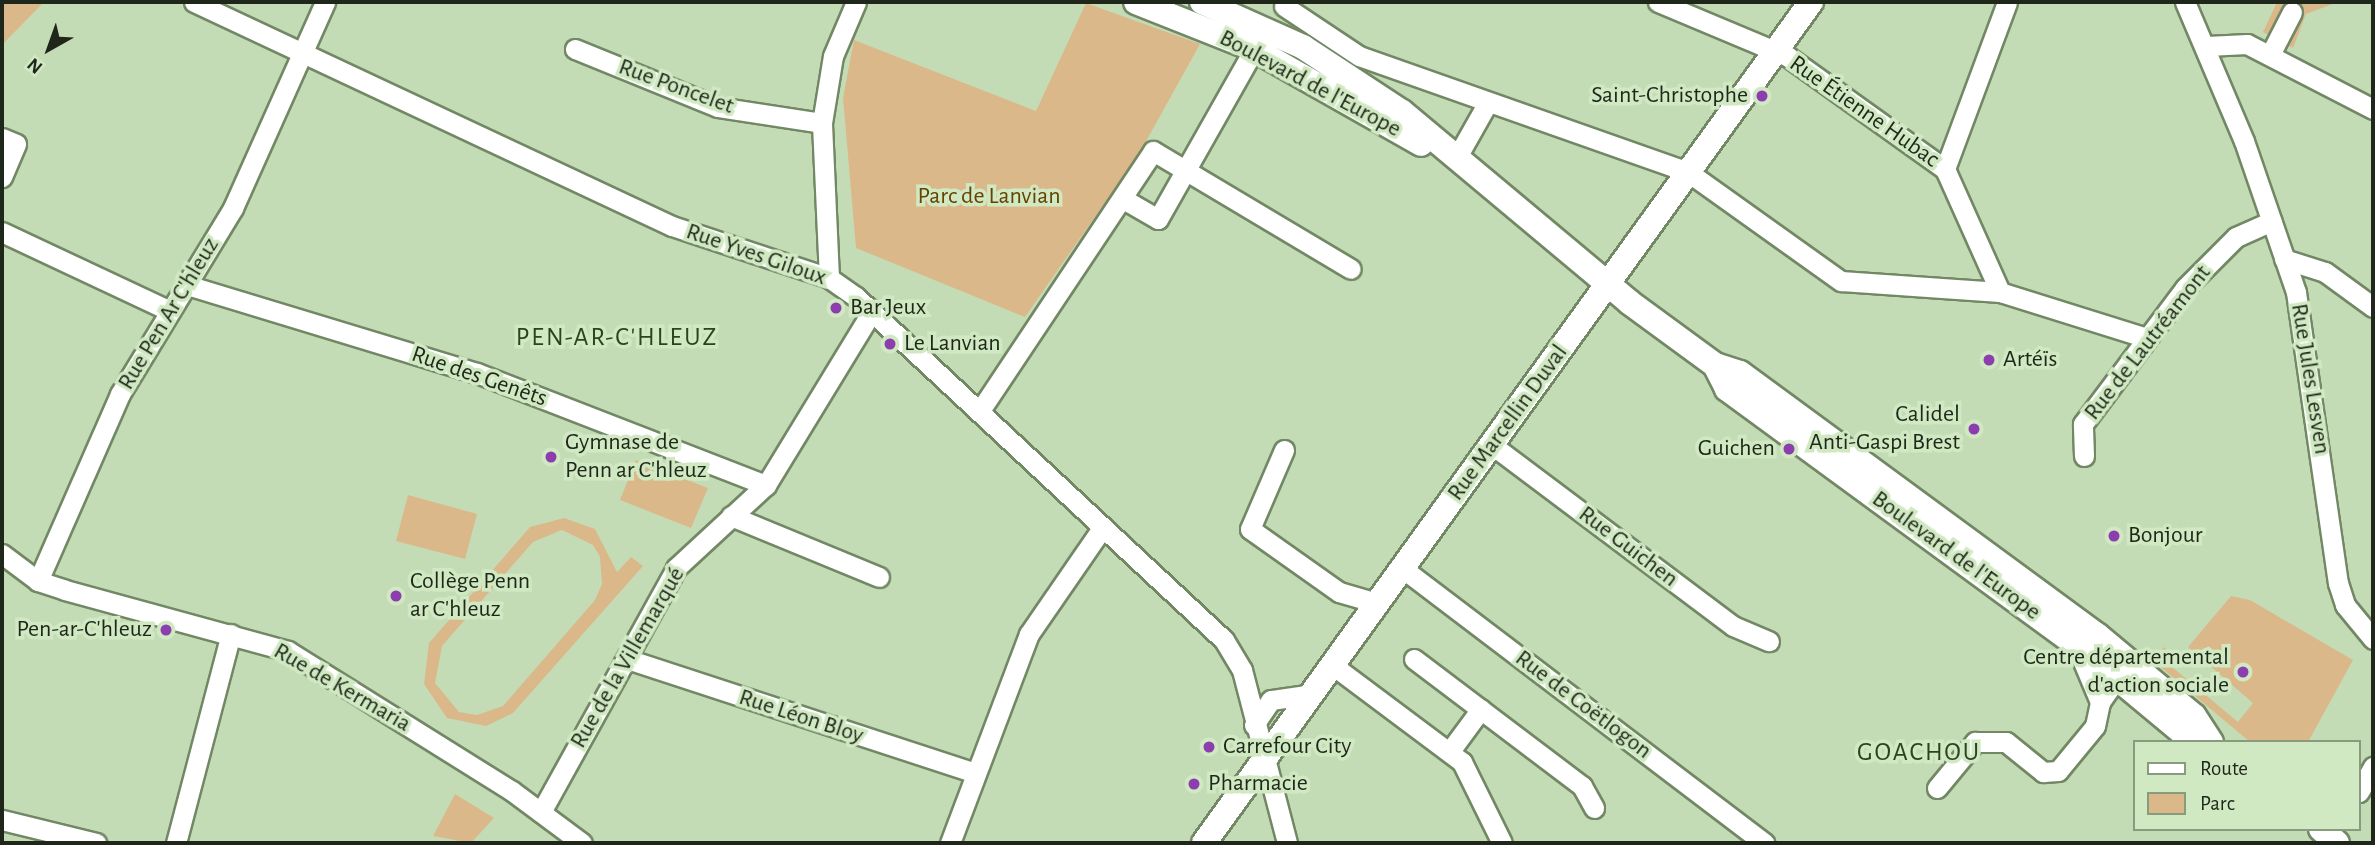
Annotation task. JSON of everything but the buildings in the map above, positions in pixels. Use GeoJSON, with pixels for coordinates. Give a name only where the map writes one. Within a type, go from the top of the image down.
{"type":"FeatureCollection","features":[{"type":"Feature","properties":{"kind":"main road","name":"Boulevard de l'Europe"},"geometry":{"type":"LineString","coordinates":[[1136,2],[1254,49],[1479,178]]}},
{"type":"Feature","properties":{"kind":"main road","name":"Boulevard de l'Europe"},"geometry":{"type":"LineString","coordinates":[[1202,2],[1303,47],[1402,112],[1607,285],[1715,365],[1741,373],[2097,635],[2194,716],[2208,739]]}},
{"type":"Feature","properties":{"kind":"main road","name":"Rue Marcellin Duval"},"geometry":{"type":"LineString","coordinates":[[1204,843],[1308,695],[1811,2]]}},
{"type":"Feature","properties":{"kind":"main road","name":"Boulevard de l'Europe"},"geometry":{"type":"LineString","coordinates":[[1715,365],[1727,389],[2076,644],[2182,732],[2208,739]]}},
{"type":"Feature","properties":{"kind":"street","name":"Rue Yves Giloux"},"geometry":{"type":"LineString","coordinates":[[194,2],[304,49],[672,226],[829,278],[873,310],[981,410],[1101,528],[1224,640],[1242,670],[1262,760],[1287,843]]}},
{"type":"Feature","properties":{"kind":"street","name":"Rue Pen Ar C'hleuz"},"geometry":{"type":"LineString","coordinates":[[38,581],[120,394],[168,310],[187,285],[233,208],[325,2]]}},
{"type":"Feature","properties":{"kind":"street"},"geometry":{"type":"LineString","coordinates":[[829,278],[821,123],[833,56],[856,2]]}},
{"type":"Feature","properties":{"kind":"street","name":"Rue Étienne Hubac"},"geometry":{"type":"LineString","coordinates":[[1658,2],[1776,51],[1945,169],[2000,292]]}},
{"type":"Feature","properties":{"kind":"street"},"geometry":{"type":"LineString","coordinates":[[1945,169],[2007,2]]}},
{"type":"Feature","properties":{"kind":"street","name":"Rue Jules Lesven"},"geometry":{"type":"LineString","coordinates":[[2185,2],[2207,46],[2284,259],[2309,352],[2338,583],[2345,605],[2373,639]]}},
{"type":"Feature","properties":{"kind":"street"},"geometry":{"type":"LineString","coordinates":[[1284,6],[1359,56],[1487,104],[1688,172],[1841,281],[2000,292],[2147,338]]}},
{"type":"Feature","properties":{"kind":"street"},"geometry":{"type":"LineString","coordinates":[[2271,53],[2292,12]]}},
{"type":"Feature","properties":{"kind":"street"},"geometry":{"type":"LineString","coordinates":[[2207,46],[2247,44],[2271,53],[2373,109]]}},
{"type":"Feature","properties":{"kind":"street","name":"Rue Poncelet"},"geometry":{"type":"LineString","coordinates":[[575,49],[718,107],[821,123]]}},
{"type":"Feature","properties":{"kind":"street"},"geometry":{"type":"LineString","coordinates":[[1125,200],[1158,219],[1254,49]]}},
{"type":"Feature","properties":{"kind":"street"},"geometry":{"type":"LineString","coordinates":[[1457,157],[1487,104]]}},
{"type":"Feature","properties":{"kind":"street"},"geometry":{"type":"LineString","coordinates":[[2,138],[16,144],[2,177]]}},
{"type":"Feature","properties":{"kind":"street"},"geometry":{"type":"LineString","coordinates":[[981,410],[1125,200],[1153,151],[1351,269]]}},
{"type":"Feature","properties":{"kind":"street","name":"Rue de Lautréamont"},"geometry":{"type":"LineString","coordinates":[[2084,456],[2083,424],[2147,338],[2236,237],[2272,221]]}},
{"type":"Feature","properties":{"kind":"street"},"geometry":{"type":"LineString","coordinates":[[2,232],[168,310]]}},
{"type":"Feature","properties":{"kind":"street"},"geometry":{"type":"LineString","coordinates":[[2284,259],[2325,272],[2373,307]]}},
{"type":"Feature","properties":{"kind":"street","name":"Rue des Genêts"},"geometry":{"type":"LineString","coordinates":[[187,285],[477,373],[766,485]]}},
{"type":"Feature","properties":{"kind":"street","name":"Rue de la Villemarqué"},"geometry":{"type":"LineString","coordinates":[[541,812],[676,568],[766,485],[873,310]]}},
{"type":"Feature","properties":{"kind":"street","name":"Rue Guichen"},"geometry":{"type":"LineString","coordinates":[[1492,445],[1733,626],[1769,641]]}},
{"type":"Feature","properties":{"kind":"street"},"geometry":{"type":"LineString","coordinates":[[1284,450],[1250,529],[1339,592],[1377,603]]}},
{"type":"Feature","properties":{"kind":"street"},"geometry":{"type":"LineString","coordinates":[[731,516],[748,528],[879,577]]}},
{"type":"Feature","properties":{"kind":"street"},"geometry":{"type":"LineString","coordinates":[[950,843],[1029,634],[1101,528]]}},
{"type":"Feature","properties":{"kind":"street","name":"Rue de Kermaria"},"geometry":{"type":"LineString","coordinates":[[2,554],[38,581],[289,651],[541,812],[582,843]]}},
{"type":"Feature","properties":{"kind":"street","name":"Rue de Coëtlogon"},"geometry":{"type":"LineString","coordinates":[[1402,568],[1764,843]]}},
{"type":"Feature","properties":{"kind":"street"},"geometry":{"type":"LineString","coordinates":[[176,843],[231,634]]}},
{"type":"Feature","properties":{"kind":"street"},"geometry":{"type":"LineString","coordinates":[[2076,644],[2100,702]]}},
{"type":"Feature","properties":{"kind":"street","name":"Rue Léon Bloy"},"geometry":{"type":"LineString","coordinates":[[627,659],[975,773]]}},
{"type":"Feature","properties":{"kind":"street"},"geometry":{"type":"LineString","coordinates":[[1414,659],[1582,786],[1594,808]]}},
{"type":"Feature","properties":{"kind":"street"},"geometry":{"type":"LineString","coordinates":[[1331,664],[1462,762],[1502,843]]}},
{"type":"Feature","properties":{"kind":"street"},"geometry":{"type":"LineString","coordinates":[[1242,670],[1280,697]]}},
{"type":"Feature","properties":{"kind":"street"},"geometry":{"type":"LineString","coordinates":[[1937,788],[1975,742],[2006,741],[2043,772],[2058,771],[2095,726],[2100,702],[2117,678]]}},
{"type":"Feature","properties":{"kind":"street"},"geometry":{"type":"LineString","coordinates":[[1254,724],[1259,710],[1280,697],[1308,695]]}},
{"type":"Feature","properties":{"kind":"street"},"geometry":{"type":"LineString","coordinates":[[1450,751],[1481,709]]}},
{"type":"Feature","properties":{"kind":"street"},"geometry":{"type":"LineString","coordinates":[[2361,788],[2373,767]]}},
{"type":"Feature","properties":{"kind":"street"},"geometry":{"type":"LineString","coordinates":[[2,820],[96,843]]}},
{"type":"Feature","properties":{"kind":"green space"},"geometry":{"type":"Polygon","coordinates":[[[2,2],[44,2],[2,45],[2,2]]]}},
{"type":"Feature","properties":{"kind":"green space"},"geometry":{"type":"Polygon","coordinates":[[[2277,2],[2338,2],[2306,14],[2293,48],[2263,32],[2277,2]]]}},
{"type":"Feature","properties":{"kind":"green space","name":"Parc de Lanvian"},"geometry":{"type":"Polygon","coordinates":[[[1086,3],[1200,44],[1139,154],[1025,317],[856,248],[843,98],[854,40],[1036,111],[1086,3]]]}},
{"type":"Feature","properties":{"kind":"green space"},"geometry":{"type":"Polygon","coordinates":[[[636,460],[708,488],[691,528],[620,500],[636,460]]]}},
{"type":"Feature","properties":{"kind":"green space"},"geometry":{"type":"Polygon","coordinates":[[[408,495],[477,514],[465,559],[396,541],[408,495]]]}},
{"type":"Feature","properties":{"kind":"green space"},"geometry":{"type":"Polygon","coordinates":[[[564,518],[595,529],[617,572],[631,557],[643,566],[513,713],[486,726],[447,718],[424,684],[429,643],[530,527],[564,518]],[[562,530],[533,542],[442,646],[435,683],[459,712],[477,715],[503,706],[595,600],[602,584],[600,557],[593,545],[562,530]]]}},
{"type":"Feature","properties":{"kind":"green space"},"geometry":{"type":"Polygon","coordinates":[[[2231,596],[2250,600],[2353,660],[2309,740],[2248,740],[2151,659],[2165,647],[2170,656],[2166,662],[2238,722],[2253,703],[2188,647],[2231,596]]]}},
{"type":"Feature","properties":{"kind":"green space"},"geometry":{"type":"Polygon","coordinates":[[[455,794],[494,818],[471,843],[433,836],[455,794]]]}},
{"type":"Feature","properties":{"kind":"place","name":"Saint-Christophe"},"geometry":{"type":"Point","coordinates":[1762,96]}},
{"type":"Feature","properties":{"kind":"place","name":"Bar Jeux"},"geometry":{"type":"Point","coordinates":[836,308]}},
{"type":"Feature","properties":{"kind":"place","name":"Le Lanvian"},"geometry":{"type":"Point","coordinates":[890,344]}},
{"type":"Feature","properties":{"kind":"place","name":"Artéïs"},"geometry":{"type":"Point","coordinates":[1989,360]}},
{"type":"Feature","properties":{"kind":"place","name":"Calidel Anti-Gaspi Brest"},"geometry":{"type":"Point","coordinates":[1974,429]}},
{"type":"Feature","properties":{"kind":"place","name":"Guichen"},"geometry":{"type":"Point","coordinates":[1789,449]}},
{"type":"Feature","properties":{"kind":"place","name":"Gymnase de Penn ar C'hleuz"},"geometry":{"type":"Point","coordinates":[551,457]}},
{"type":"Feature","properties":{"kind":"place","name":"Bonjour"},"geometry":{"type":"Point","coordinates":[2114,536]}},
{"type":"Feature","properties":{"kind":"place","name":"Collège Penn ar C'hleuz"},"geometry":{"type":"Point","coordinates":[396,596]}},
{"type":"Feature","properties":{"kind":"place","name":"Pen-ar-C'hleuz"},"geometry":{"type":"Point","coordinates":[166,630]}},
{"type":"Feature","properties":{"kind":"place","name":"Centre départemental d'action sociale"},"geometry":{"type":"Point","coordinates":[2243,672]}},
{"type":"Feature","properties":{"kind":"place","name":"Carrefour City"},"geometry":{"type":"Point","coordinates":[1209,747]}},
{"type":"Feature","properties":{"kind":"place","name":"Pharmacie"},"geometry":{"type":"Point","coordinates":[1194,784]}},
{"type":"Feature","properties":{"kind":"district","name":"PEN-AR-C'HLEUZ"},"geometry":{"type":"Point","coordinates":[617,338]}},
{"type":"Feature","properties":{"kind":"district","name":"GOACHOU"},"geometry":{"type":"Point","coordinates":[1919,753]}}]}
